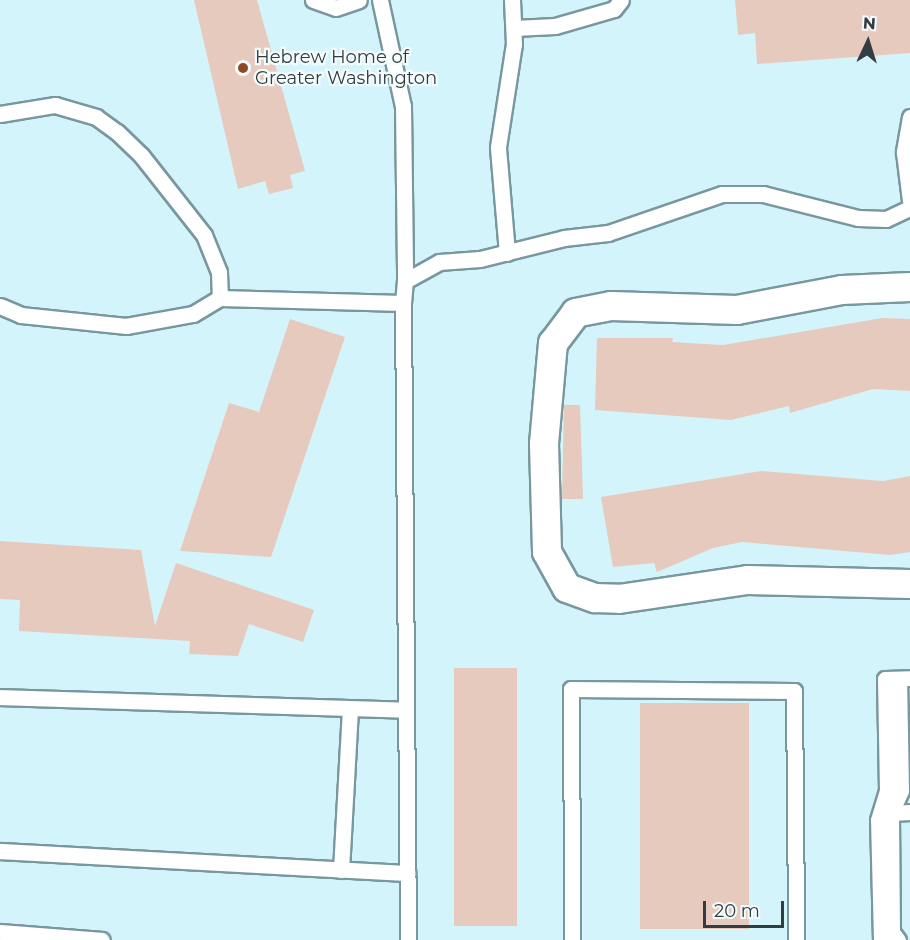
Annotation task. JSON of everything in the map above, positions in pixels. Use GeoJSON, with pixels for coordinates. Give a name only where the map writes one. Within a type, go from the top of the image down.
{"type":"FeatureCollection","features":[{"type":"Feature","properties":{"kind":"street"},"geometry":{"type":"LineString","coordinates":[[910,287],[842,290],[737,310],[611,306],[576,313],[553,343],[544,444],[547,552],[567,588],[595,598],[619,599],[748,580],[910,584]]}},
{"type":"Feature","properties":{"kind":"lane"},"geometry":{"type":"LineString","coordinates":[[313,0],[336,8],[359,0]]}},
{"type":"Feature","properties":{"kind":"lane"},"geometry":{"type":"LineString","coordinates":[[380,0],[403,106],[408,940]]}},
{"type":"Feature","properties":{"kind":"lane"},"geometry":{"type":"LineString","coordinates":[[507,253],[498,147],[514,28],[513,0]]}},
{"type":"Feature","properties":{"kind":"lane"},"geometry":{"type":"LineString","coordinates":[[514,28],[555,26],[614,9],[621,0]]}},
{"type":"Feature","properties":{"kind":"lane"},"geometry":{"type":"LineString","coordinates":[[0,114],[55,105],[96,117],[117,132],[141,154],[204,235],[219,272],[220,298]]}},
{"type":"Feature","properties":{"kind":"lane"},"geometry":{"type":"LineString","coordinates":[[910,117],[904,152],[910,201]]}},
{"type":"Feature","properties":{"kind":"lane"},"geometry":{"type":"LineString","coordinates":[[405,281],[439,261],[507,253],[564,238],[608,233],[722,194],[763,194],[858,218],[886,219],[910,208]]}},
{"type":"Feature","properties":{"kind":"lane"},"geometry":{"type":"LineString","coordinates":[[0,306],[21,315],[126,326],[193,314],[220,298],[403,303]]}},
{"type":"Feature","properties":{"kind":"lane"},"geometry":{"type":"LineString","coordinates":[[881,940],[878,820],[887,791],[885,679],[904,678],[905,755],[901,791],[891,813],[892,932],[898,940]]}},
{"type":"Feature","properties":{"kind":"lane"},"geometry":{"type":"LineString","coordinates":[[572,940],[571,689],[794,691],[796,940]]}},
{"type":"Feature","properties":{"kind":"lane"},"geometry":{"type":"LineString","coordinates":[[0,697],[350,711],[406,710]]}},
{"type":"Feature","properties":{"kind":"lane"},"geometry":{"type":"LineString","coordinates":[[341,870],[350,711]]}},
{"type":"Feature","properties":{"kind":"lane"},"geometry":{"type":"LineString","coordinates":[[891,813],[910,812]]}},
{"type":"Feature","properties":{"kind":"lane"},"geometry":{"type":"LineString","coordinates":[[0,851],[407,873]]}},
{"type":"Feature","properties":{"kind":"lane"},"geometry":{"type":"LineString","coordinates":[[0,932],[102,940]]}},
{"type":"Feature","properties":{"kind":"building","name":"Hebrew Home of Greater Washington"},"geometry":{"type":"Polygon","coordinates":[[[194,0],[257,0],[305,171],[290,175],[293,188],[269,194],[265,181],[238,189],[194,0]]]}},
{"type":"Feature","properties":{"kind":"building"},"geometry":{"type":"Polygon","coordinates":[[[735,0],[910,0],[910,53],[757,64],[755,33],[738,35],[735,0]]]}},
{"type":"Feature","properties":{"kind":"building"},"geometry":{"type":"Polygon","coordinates":[[[882,318],[910,319],[910,391],[873,389],[790,413],[789,406],[731,420],[595,410],[597,338],[673,338],[672,342],[723,345],[882,318]]]}},
{"type":"Feature","properties":{"kind":"building"},"geometry":{"type":"Polygon","coordinates":[[[290,319],[345,337],[271,557],[180,551],[229,403],[259,412],[290,319]]]}},
{"type":"Feature","properties":{"kind":"building"},"geometry":{"type":"Polygon","coordinates":[[[564,405],[580,405],[583,499],[562,499],[564,405]]]}},
{"type":"Feature","properties":{"kind":"building"},"geometry":{"type":"Polygon","coordinates":[[[761,471],[883,481],[910,476],[910,552],[890,555],[742,542],[713,548],[657,572],[654,563],[613,567],[601,497],[761,471]]]}},
{"type":"Feature","properties":{"kind":"building"},"geometry":{"type":"Polygon","coordinates":[[[0,541],[141,550],[155,626],[176,563],[314,610],[303,642],[249,624],[238,656],[189,654],[190,641],[19,631],[20,600],[0,599],[0,541]]]}},
{"type":"Feature","properties":{"kind":"building"},"geometry":{"type":"Polygon","coordinates":[[[454,668],[517,668],[517,926],[454,926],[454,668]]]}},
{"type":"Feature","properties":{"kind":"building"},"geometry":{"type":"Polygon","coordinates":[[[640,703],[749,703],[749,929],[640,929],[640,703]]]}},
{"type":"Feature","properties":{"kind":"place","name":"Hebrew Home of Greater Washington"},"geometry":{"type":"Point","coordinates":[243,68]}}]}
